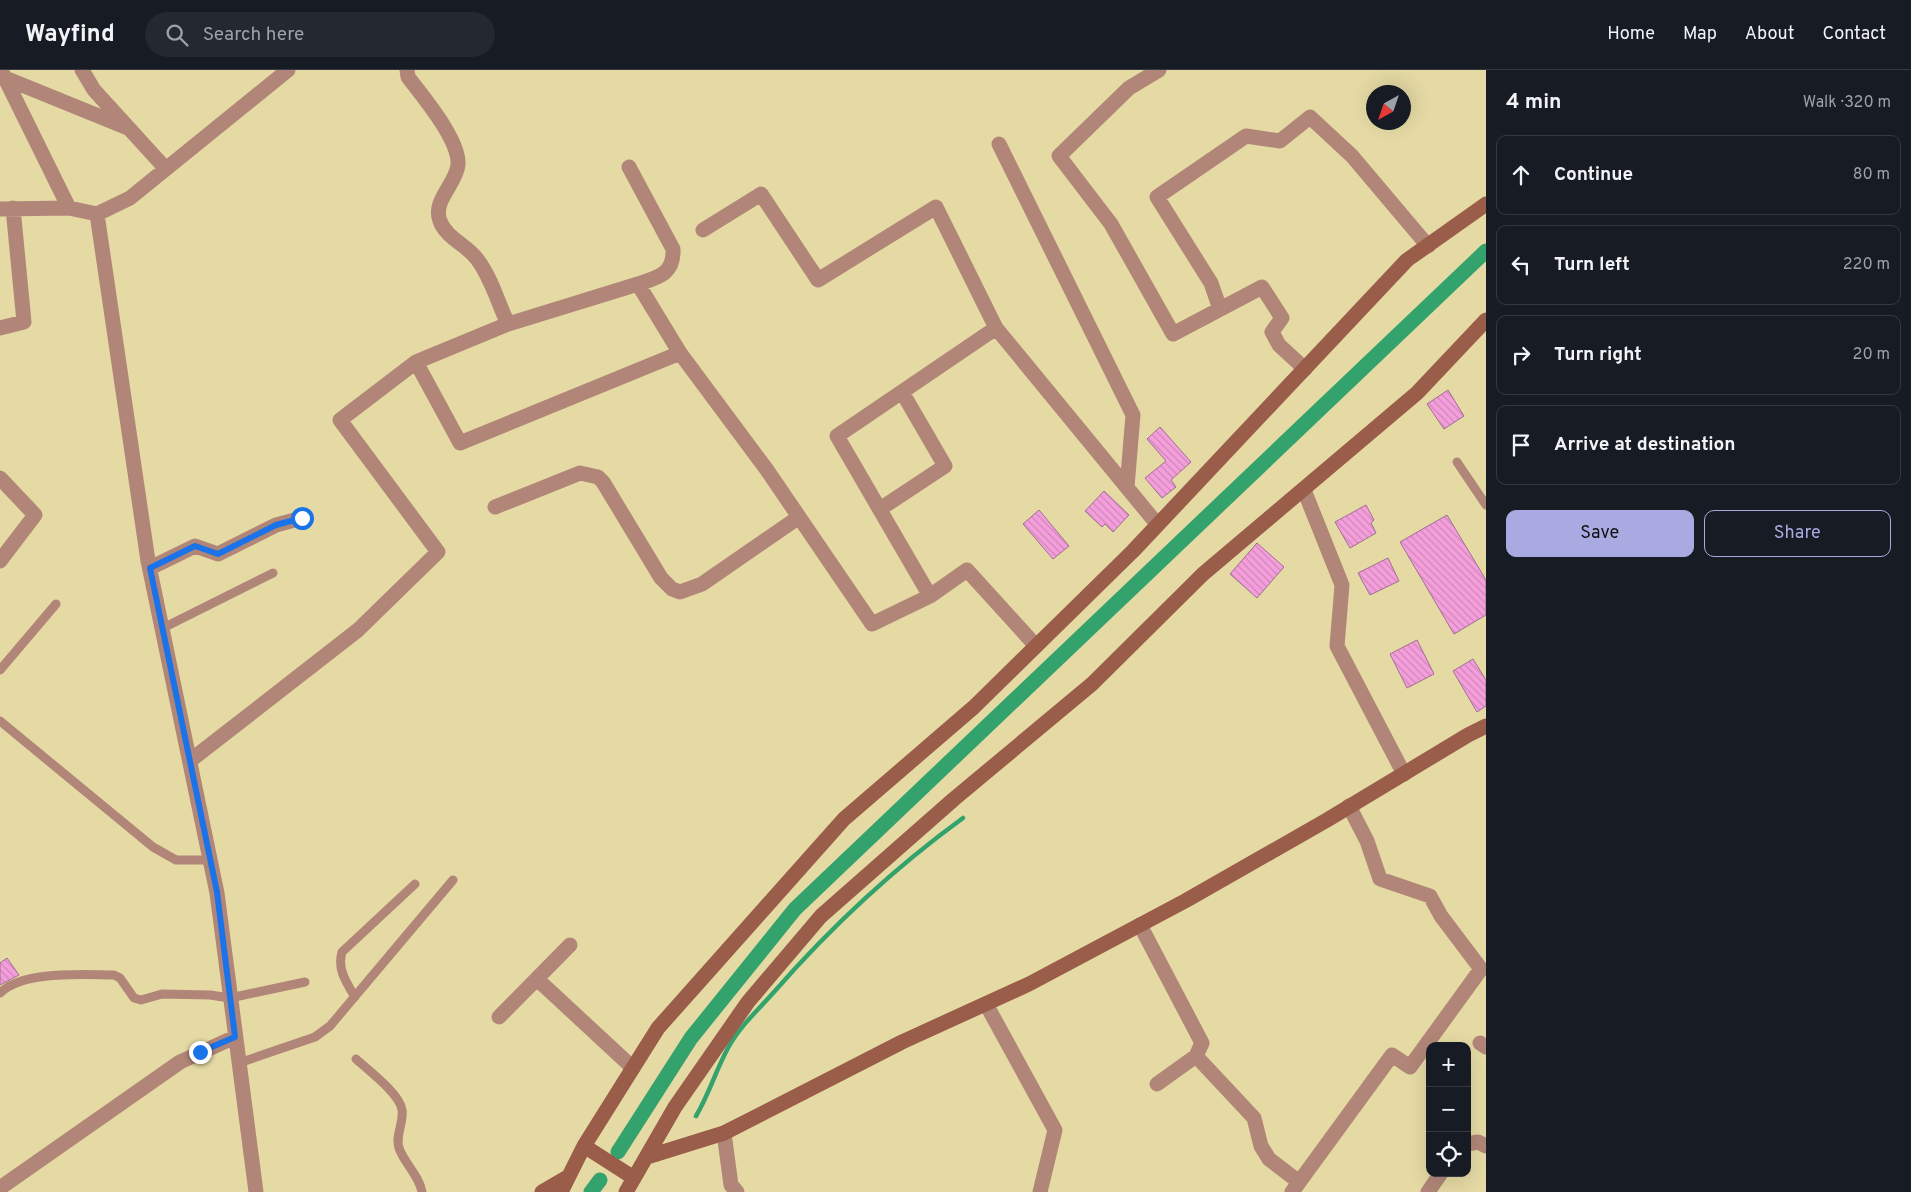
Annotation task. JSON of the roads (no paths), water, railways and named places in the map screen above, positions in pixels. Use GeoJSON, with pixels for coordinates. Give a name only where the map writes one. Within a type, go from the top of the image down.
{"type":"FeatureCollection","features":[{"type":"Feature","properties":{"kind":"street"},"geometry":{"type":"LineString","coordinates":[[82,70],[94,90],[166,169]]}},
{"type":"Feature","properties":{"kind":"street"},"geometry":{"type":"LineString","coordinates":[[0,328],[24,322],[6,208],[69,208],[97,214],[130,198],[288,70]]}},
{"type":"Feature","properties":{"kind":"street"},"geometry":{"type":"LineString","coordinates":[[407,70],[408,76],[444,126],[458,158],[457,170],[438,213],[440,222],[450,235],[468,248],[480,263],[508,324]]}},
{"type":"Feature","properties":{"kind":"street"},"geometry":{"type":"LineString","coordinates":[[1159,70],[1129,88],[1059,156],[1111,224],[1172,334],[1262,287],[1282,318],[1272,332],[1279,345],[1305,369]]}},
{"type":"Feature","properties":{"kind":"street"},"geometry":{"type":"LineString","coordinates":[[3,74],[128,128]]}},
{"type":"Feature","properties":{"kind":"street"},"geometry":{"type":"LineString","coordinates":[[3,74],[69,208]]}},
{"type":"Feature","properties":{"kind":"street"},"geometry":{"type":"LineString","coordinates":[[1220,309],[1211,283],[1157,197],[1246,136],[1280,141],[1310,117],[1352,156],[1428,246]]}},
{"type":"Feature","properties":{"kind":"street"},"geometry":{"type":"LineString","coordinates":[[998,144],[1133,415],[1127,488]]}},
{"type":"Feature","properties":{"kind":"street"},"geometry":{"type":"LineString","coordinates":[[191,760],[358,630],[438,552],[340,420],[416,362],[508,324],[638,284],[660,276],[669,269],[674,261],[673,249],[629,167]]}},
{"type":"Feature","properties":{"kind":"street"},"geometry":{"type":"LineString","coordinates":[[703,230],[761,194],[818,280],[936,207],[996,328],[1157,524]]}},
{"type":"Feature","properties":{"kind":"street"},"geometry":{"type":"LineString","coordinates":[[542,1192],[563,1185],[584,1146],[658,1028],[844,818],[974,707],[1036,646],[1157,524],[1407,260],[1486,204]]}},
{"type":"Feature","properties":{"kind":"street"},"geometry":{"type":"LineString","coordinates":[[97,214],[150,568],[217,892],[256,1192]]}},
{"type":"Feature","properties":{"kind":"street"},"geometry":{"type":"LineString","coordinates":[[638,284],[680,353],[799,517],[872,624],[930,596],[967,570],[1036,646]]}},
{"type":"Feature","properties":{"kind":"street"},"geometry":{"type":"LineString","coordinates":[[626,1192],[675,1107],[748,1002],[821,916],[954,799],[1092,684],[1203,574],[1416,393],[1486,320]]}},
{"type":"Feature","properties":{"kind":"street"},"geometry":{"type":"LineString","coordinates":[[930,596],[837,436],[996,328]]}},
{"type":"Feature","properties":{"kind":"street"},"geometry":{"type":"LineString","coordinates":[[416,362],[460,443],[680,353]]}},
{"type":"Feature","properties":{"kind":"street"},"geometry":{"type":"LineString","coordinates":[[880,509],[945,466],[902,392]]}},
{"type":"Feature","properties":{"kind":"street"},"geometry":{"type":"LineString","coordinates":[[495,507],[580,473],[598,477],[603,482],[661,578],[672,589],[680,592],[702,584],[799,517]]}},
{"type":"Feature","properties":{"kind":"street"},"geometry":{"type":"LineString","coordinates":[[0,478],[35,515],[0,561]]}},
{"type":"Feature","properties":{"kind":"street"},"geometry":{"type":"LineString","coordinates":[[1304,490],[1342,585],[1337,646],[1404,774]]}},
{"type":"Feature","properties":{"kind":"street"},"geometry":{"type":"LineString","coordinates":[[150,568],[195,546],[212,553],[224,552],[276,525],[302,518]]}},
{"type":"Feature","properties":{"kind":"street"},"geometry":{"type":"LineString","coordinates":[[647,1157],[724,1133],[902,1042],[1029,984],[1140,925],[1350,806],[1486,726]]}},
{"type":"Feature","properties":{"kind":"street"},"geometry":{"type":"LineString","coordinates":[[1196,1056],[1254,1118],[1261,1146],[1269,1159],[1295,1187],[1392,1055],[1410,1067],[1481,969],[1441,916],[1430,896],[1380,879],[1367,841],[1350,806]]}},
{"type":"Feature","properties":{"kind":"street"},"geometry":{"type":"LineString","coordinates":[[1140,925],[1202,1043],[1196,1056],[1157,1084]]}},
{"type":"Feature","properties":{"kind":"street"},"geometry":{"type":"LineString","coordinates":[[499,1018],[570,945]]}},
{"type":"Feature","properties":{"kind":"street"},"geometry":{"type":"LineString","coordinates":[[537,979],[633,1068]]}},
{"type":"Feature","properties":{"kind":"street"},"geometry":{"type":"LineString","coordinates":[[986,1004],[1055,1130],[1040,1192]]}},
{"type":"Feature","properties":{"kind":"street"},"geometry":{"type":"LineString","coordinates":[[0,1188],[180,1062],[235,1037]]}},
{"type":"Feature","properties":{"kind":"street"},"geometry":{"type":"LineString","coordinates":[[724,1133],[731,1190]]}},
{"type":"Feature","properties":{"kind":"street"},"geometry":{"type":"LineString","coordinates":[[1471,1143],[1478,1142],[1486,1146]]}},
{"type":"Feature","properties":{"kind":"street"},"geometry":{"type":"LineString","coordinates":[[584,1146],[634,1178]]}},
{"type":"Feature","properties":{"kind":"street"},"geometry":{"type":"LineString","coordinates":[[1428,1192],[1438,1177]]}},
{"type":"Feature","properties":{"kind":"lane"},"geometry":{"type":"LineString","coordinates":[[1457,462],[1486,505]]}},
{"type":"Feature","properties":{"kind":"lane"},"geometry":{"type":"LineString","coordinates":[[163,628],[273,573]]}},
{"type":"Feature","properties":{"kind":"lane"},"geometry":{"type":"LineString","coordinates":[[0,670],[56,604]]}},
{"type":"Feature","properties":{"kind":"lane"},"geometry":{"type":"LineString","coordinates":[[0,722],[153,847],[176,860],[211,860]]}},
{"type":"Feature","properties":{"kind":"lane"},"geometry":{"type":"LineString","coordinates":[[239,1064],[315,1037],[330,1026],[453,880]]}},
{"type":"Feature","properties":{"kind":"lane"},"geometry":{"type":"LineString","coordinates":[[355,997],[343,976],[339,962],[342,952],[415,884]]}},
{"type":"Feature","properties":{"kind":"lane"},"geometry":{"type":"LineString","coordinates":[[0,993],[22,981],[45,977],[114,974],[120,978],[134,998],[141,1000],[162,994],[210,995],[230,998],[305,982]]}},
{"type":"Feature","properties":{"kind":"lane"},"geometry":{"type":"LineString","coordinates":[[356,1059],[379,1080],[402,1108],[402,1125],[397,1139],[400,1150],[422,1192]]}},
{"type":"Feature","properties":{"kind":"waterway"},"geometry":{"type":"LineString","coordinates":[[618,1152],[691,1038],[795,909],[1486,251]]}},
{"type":"Feature","properties":{"kind":"waterway"},"geometry":{"type":"LineString","coordinates":[[696,1116],[728,1048],[749,1019],[817,945],[863,900],[937,837],[963,818]]}},
{"type":"Feature","properties":{"kind":"waterway"},"geometry":{"type":"LineString","coordinates":[[591,1192],[600,1180]]}}]}
